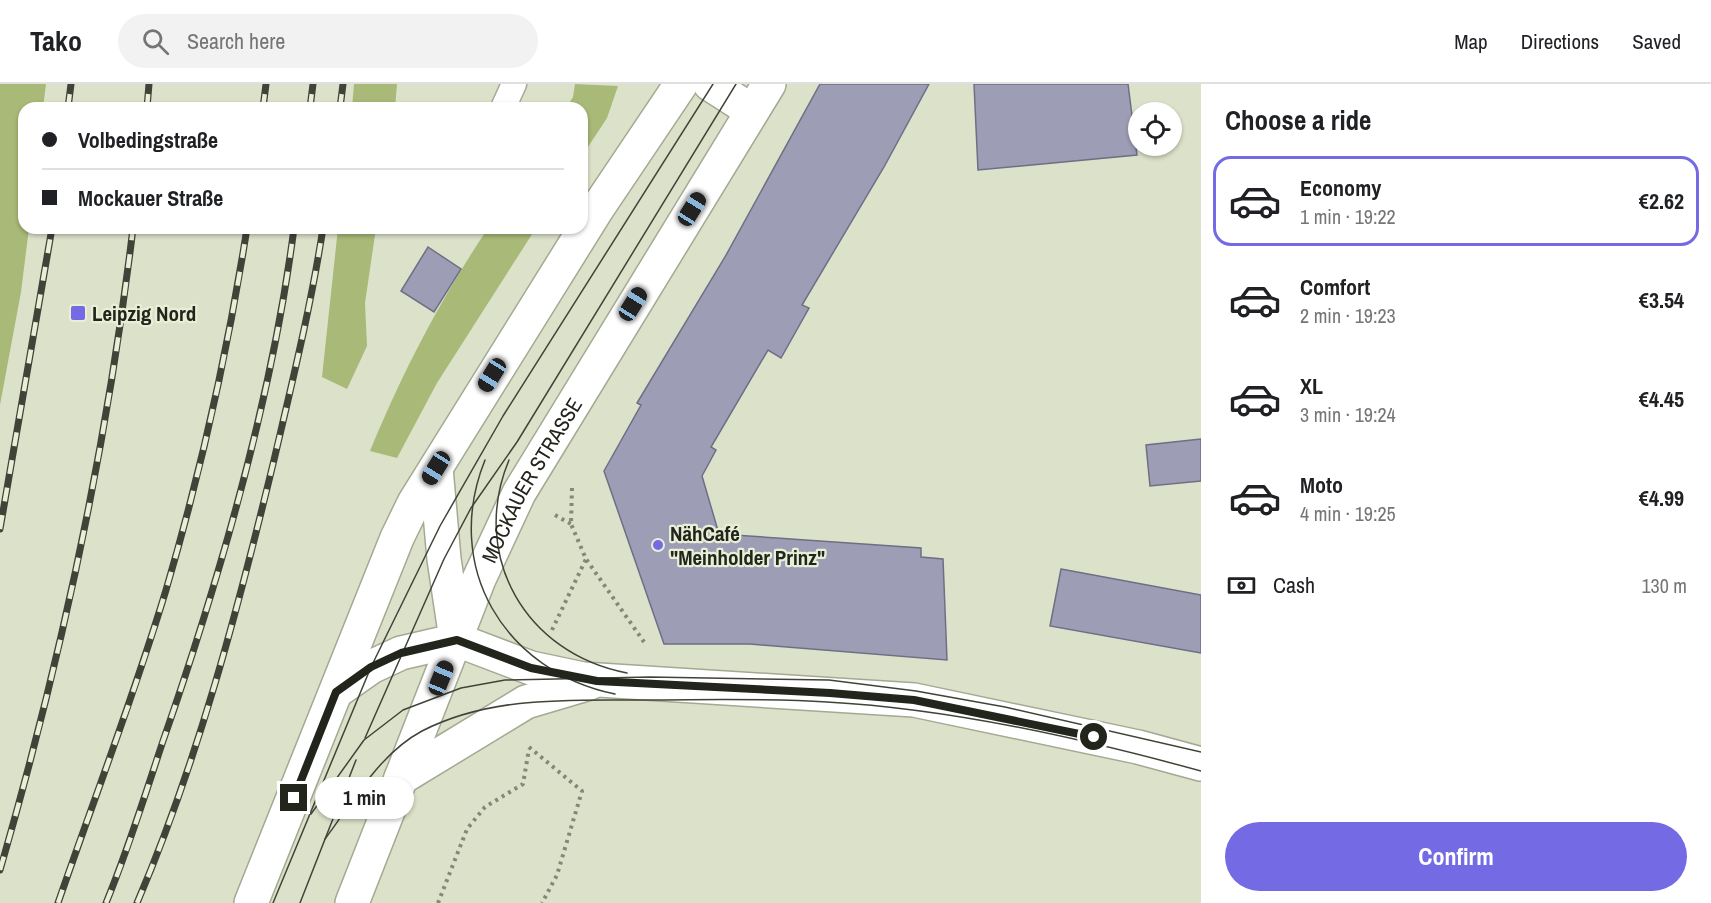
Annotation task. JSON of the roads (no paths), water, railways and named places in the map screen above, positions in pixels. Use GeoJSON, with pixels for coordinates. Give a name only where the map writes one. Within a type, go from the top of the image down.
{"type":"FeatureCollection","features":[{"type":"Feature","properties":{"kind":"main road"},"geometry":{"type":"LineString","coordinates":[[588,223],[681,84]]}},
{"type":"Feature","properties":{"kind":"main road"},"geometry":{"type":"LineString","coordinates":[[710,84],[752,111]]}},
{"type":"Feature","properties":{"kind":"main road","name":"MOCKAUER STRASSE"},"geometry":{"type":"LineString","coordinates":[[352,903],[479,579],[519,494],[769,84]]}},
{"type":"Feature","properties":{"kind":"main road"},"geometry":{"type":"LineString","coordinates":[[251,903],[397,538],[414,503],[581,234]]}},
{"type":"Feature","properties":{"kind":"main road"},"geometry":{"type":"LineString","coordinates":[[436,468],[444,560],[457,640]]}},
{"type":"Feature","properties":{"kind":"main road"},"geometry":{"type":"LineString","coordinates":[[336,692],[371,667],[401,653],[457,640],[531,668],[597,681],[675,687],[830,693],[914,700],[1138,747],[1201,764]]}},
{"type":"Feature","properties":{"kind":"main road"},"geometry":{"type":"LineString","coordinates":[[401,778],[526,702],[597,681]]}},
{"type":"Feature","properties":{"kind":"lane"},"geometry":{"type":"LineString","coordinates":[[506,102],[514,84]]}},
{"type":"Feature","properties":{"kind":"tram line"},"geometry":{"type":"LineString","coordinates":[[273,903],[371,667],[440,526],[503,416],[713,84]]}},
{"type":"Feature","properties":{"kind":"tram line"},"geometry":{"type":"LineString","coordinates":[[365,738],[444,559],[471,508],[517,442],[736,84]]}},
{"type":"Feature","properties":{"kind":"tram line"},"geometry":{"type":"LineString","coordinates":[[485,460],[474,500],[472,538],[478,575],[492,608],[514,638],[542,663],[576,682],[615,694]]}},
{"type":"Feature","properties":{"kind":"tram line"},"geometry":{"type":"LineString","coordinates":[[509,460],[498,496],[496,531],[502,565],[515,595],[535,623],[560,645],[591,662],[627,673]]}},
{"type":"Feature","properties":{"kind":"tram line"},"geometry":{"type":"LineString","coordinates":[[311,814],[364,740],[403,710],[461,688],[505,680],[650,677],[829,680],[916,691],[1005,707],[1201,752]]}},
{"type":"Feature","properties":{"kind":"tram line"},"geometry":{"type":"LineString","coordinates":[[325,839],[368,780],[393,752],[407,741],[422,731],[475,711],[530,702],[758,700],[874,706],[921,711],[1016,727],[1109,747],[1201,771]]}},
{"type":"Feature","properties":{"kind":"tram line"},"geometry":{"type":"LineString","coordinates":[[300,903],[356,760]]}},
{"type":"Feature","properties":{"kind":"railway"},"geometry":{"type":"LineString","coordinates":[[69,102],[71,84]]}},
{"type":"Feature","properties":{"kind":"railway"},"geometry":{"type":"LineString","coordinates":[[148,102],[149,84]]}},
{"type":"Feature","properties":{"kind":"railway"},"geometry":{"type":"LineString","coordinates":[[264,102],[266,84]]}},
{"type":"Feature","properties":{"kind":"railway"},"geometry":{"type":"LineString","coordinates":[[311,102],[313,84]]}},
{"type":"Feature","properties":{"kind":"railway"},"geometry":{"type":"LineString","coordinates":[[341,102],[343,84]]}},
{"type":"Feature","properties":{"kind":"railway"},"geometry":{"type":"LineString","coordinates":[[0,529],[51,234]]}},
{"type":"Feature","properties":{"kind":"railway"},"geometry":{"type":"LineString","coordinates":[[0,870],[43,712],[80,552],[110,391],[132,234]]}},
{"type":"Feature","properties":{"kind":"railway"},"geometry":{"type":"LineString","coordinates":[[58,903],[141,669],[179,545],[212,410],[246,234]]}},
{"type":"Feature","properties":{"kind":"railway"},"geometry":{"type":"LineString","coordinates":[[106,903],[129,843],[184,679],[242,488],[272,357],[293,234]]}},
{"type":"Feature","properties":{"kind":"railway"},"geometry":{"type":"LineString","coordinates":[[137,903],[198,740],[231,628],[294,373],[322,234]]}},
{"type":"Feature","properties":{"kind":"place","name":"Leipzig Nord"},"geometry":{"type":"Point","coordinates":[78,313]}},
{"type":"Feature","properties":{"kind":"place","name":"NähCafé \"Meinholder Prinz\""},"geometry":{"type":"Point","coordinates":[658,545]}}]}
